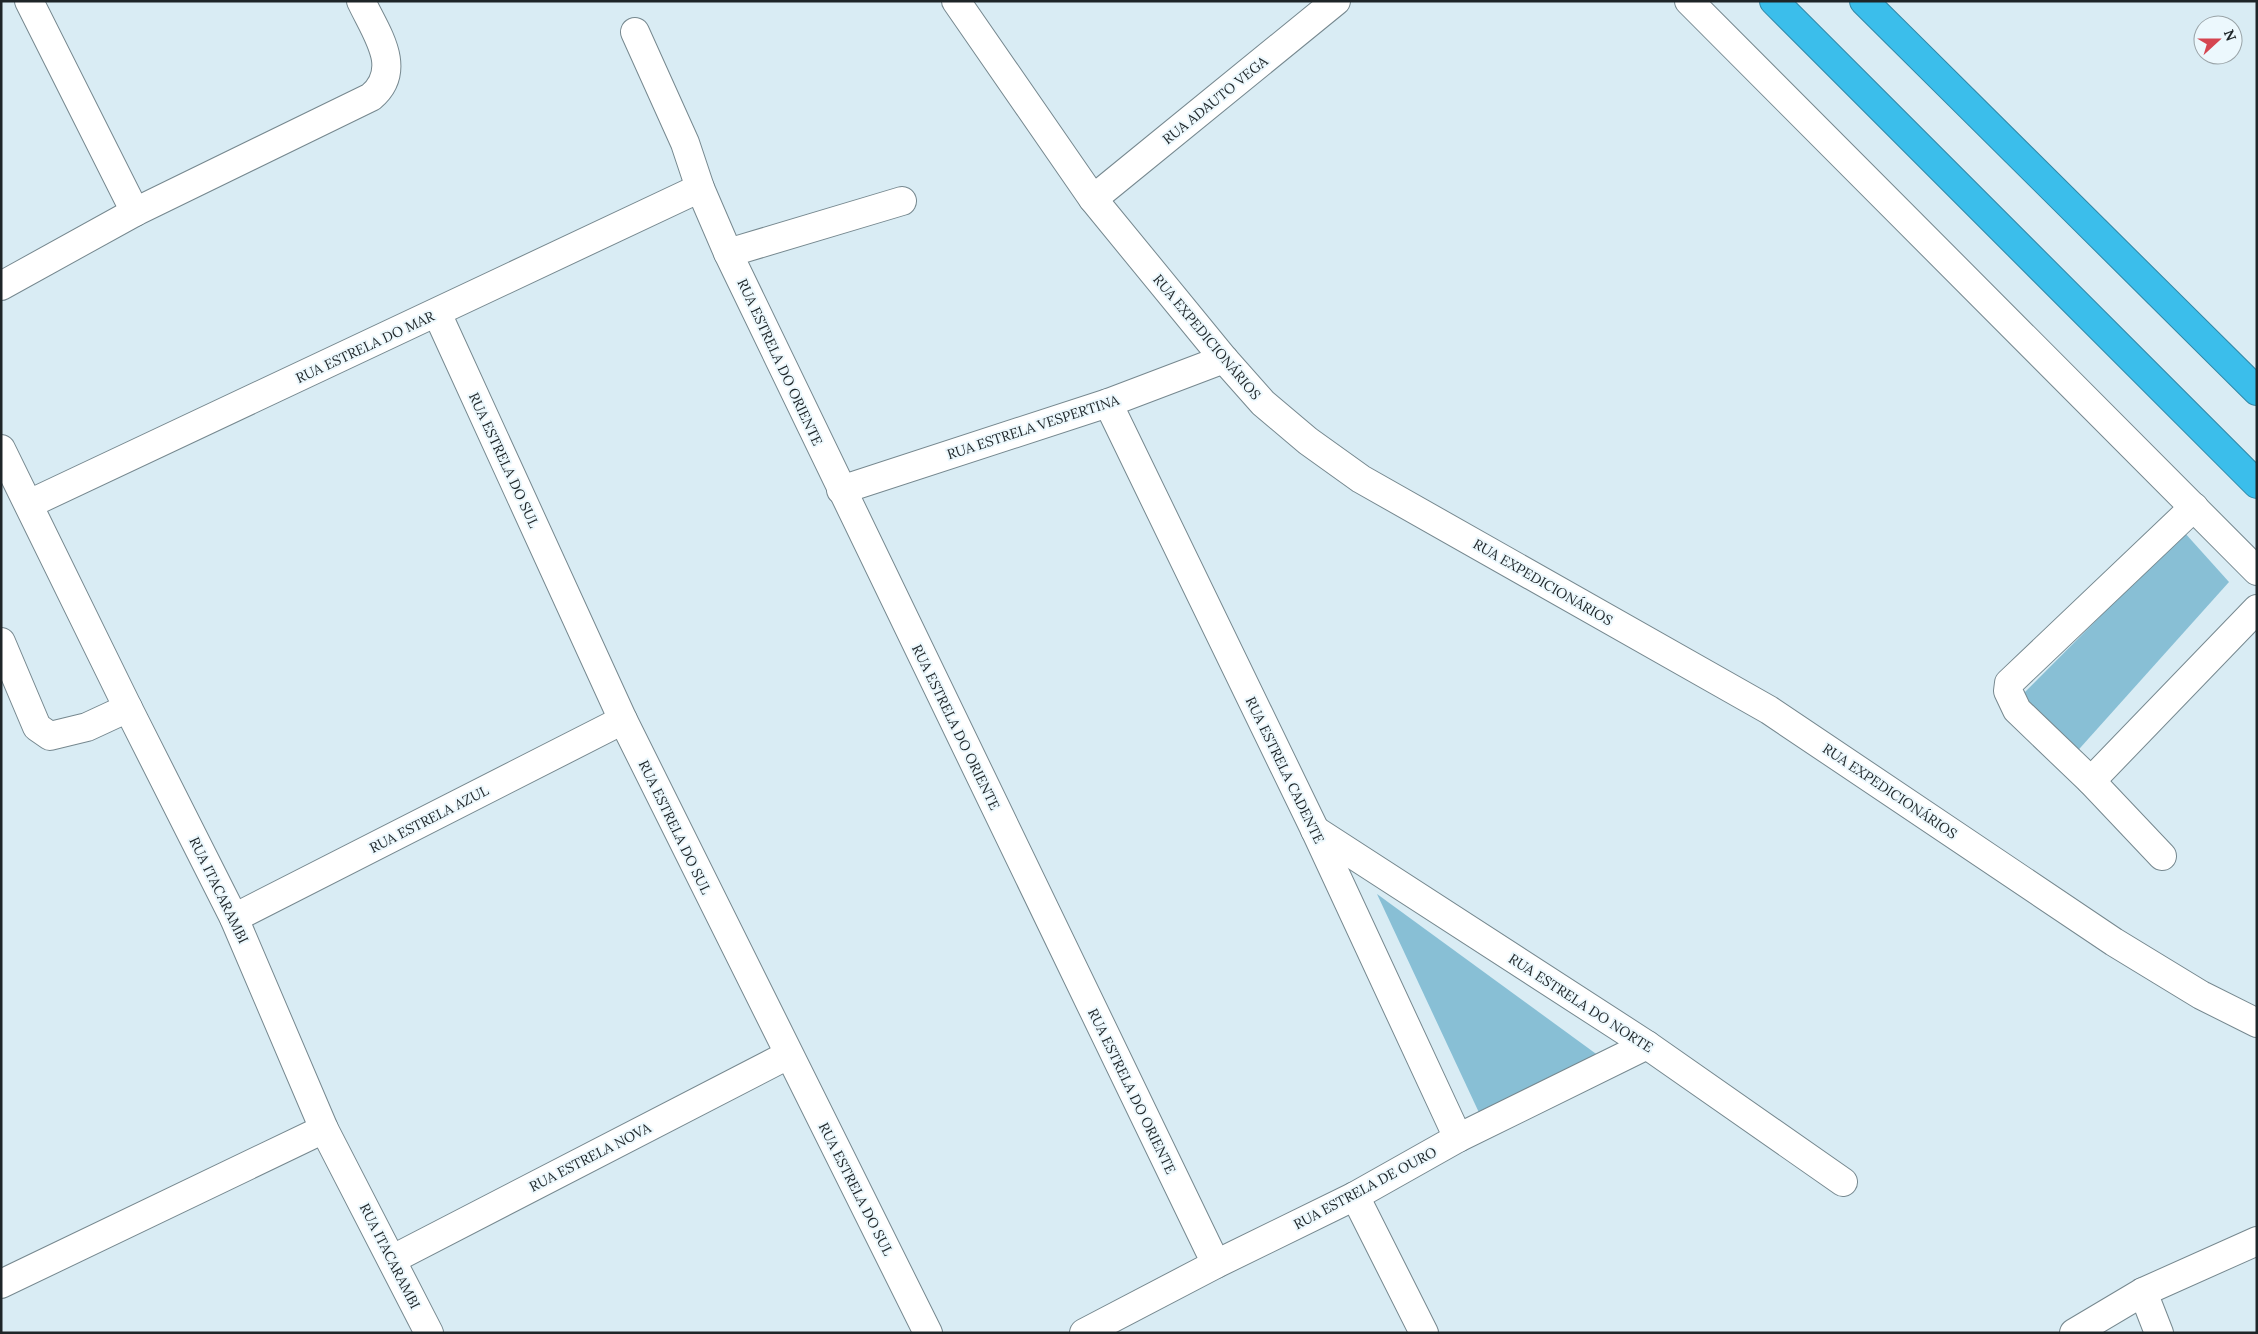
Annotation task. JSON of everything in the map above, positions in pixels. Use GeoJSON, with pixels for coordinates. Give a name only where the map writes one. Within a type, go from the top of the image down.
{"type":"FeatureCollection","features":[{"type":"Feature","properties":{"kind":"highway"},"geometry":{"type":"LineString","coordinates":[[1774,1],[2249,477]]}},
{"type":"Feature","properties":{"kind":"highway"},"geometry":{"type":"LineString","coordinates":[[1864,1],[2257,391]]}},
{"type":"Feature","properties":{"kind":"street"},"geometry":{"type":"LineString","coordinates":[[29,1],[135,212]]}},
{"type":"Feature","properties":{"kind":"street"},"geometry":{"type":"LineString","coordinates":[[1,286],[135,212],[371,97],[381,88],[387,78],[386,55],[361,1]]}},
{"type":"Feature","properties":{"kind":"street","name":"RUA EXPEDICIONÁRIOS"},"geometry":{"type":"LineString","coordinates":[[956,1],[1093,199],[1263,404],[1308,440],[1361,479],[1769,710],[2114,942],[2201,995],[2257,1023]]}},
{"type":"Feature","properties":{"kind":"street","name":"RUA ADAUTO VEGA"},"geometry":{"type":"LineString","coordinates":[[1093,199],[1336,1]]}},
{"type":"Feature","properties":{"kind":"street"},"geometry":{"type":"LineString","coordinates":[[1690,1],[2257,571]]}},
{"type":"Feature","properties":{"kind":"street","name":"RUA ESTRELA DO ORIENTE"},"geometry":{"type":"LineString","coordinates":[[635,32],[685,143],[700,188],[728,253],[1216,1264]]}},
{"type":"Feature","properties":{"kind":"street","name":"RUA ESTRELA DO MAR"},"geometry":{"type":"LineString","coordinates":[[29,504],[437,314],[700,188]]}},
{"type":"Feature","properties":{"kind":"street"},"geometry":{"type":"LineString","coordinates":[[728,253],[902,202]]}},
{"type":"Feature","properties":{"kind":"street","name":"RUA ESTRELA DO SUL"},"geometry":{"type":"LineString","coordinates":[[437,314],[623,720],[788,1055],[928,1333]]}},
{"type":"Feature","properties":{"kind":"street","name":"RUA ESTRELA VESPERTINA"},"geometry":{"type":"LineString","coordinates":[[841,490],[1108,403],[1224,359]]}},
{"type":"Feature","properties":{"kind":"street","name":"RUA ESTRELA CADENTE"},"geometry":{"type":"LineString","coordinates":[[1108,403],[1315,830],[1458,1138]]}},
{"type":"Feature","properties":{"kind":"street","name":"RUA ITACARAMBI"},"geometry":{"type":"LineString","coordinates":[[1,449],[234,918],[324,1129],[429,1333]]}},
{"type":"Feature","properties":{"kind":"street"},"geometry":{"type":"LineString","coordinates":[[2162,856],[2091,781],[2017,710],[2008,691],[2010,683],[2194,506]]}},
{"type":"Feature","properties":{"kind":"street"},"geometry":{"type":"LineString","coordinates":[[2091,781],[2257,609]]}},
{"type":"Feature","properties":{"kind":"street"},"geometry":{"type":"LineString","coordinates":[[1,642],[38,727],[50,736],[87,727],[128,708]]}},
{"type":"Feature","properties":{"kind":"street","name":"RUA ESTRELA AZUL"},"geometry":{"type":"LineString","coordinates":[[234,918],[623,720]]}},
{"type":"Feature","properties":{"kind":"street","name":"RUA ESTRELA DO NORTE"},"geometry":{"type":"LineString","coordinates":[[1315,830],[1647,1045],[1843,1182]]}},
{"type":"Feature","properties":{"kind":"street","name":"RUA ESTRELA DE OURO"},"geometry":{"type":"LineString","coordinates":[[1084,1333],[1216,1264],[1355,1196],[1458,1138],[1647,1045]]}},
{"type":"Feature","properties":{"kind":"street","name":"RUA ESTRELA NOVA"},"geometry":{"type":"LineString","coordinates":[[392,1259],[788,1055]]}},
{"type":"Feature","properties":{"kind":"street"},"geometry":{"type":"LineString","coordinates":[[1,1284],[324,1129]]}},
{"type":"Feature","properties":{"kind":"street"},"geometry":{"type":"LineString","coordinates":[[1355,1196],[1424,1333]]}},
{"type":"Feature","properties":{"kind":"street"},"geometry":{"type":"LineString","coordinates":[[2074,1333],[2143,1292],[2257,1241]]}},
{"type":"Feature","properties":{"kind":"street"},"geometry":{"type":"LineString","coordinates":[[2143,1292],[2159,1333]]}},
{"type":"Feature","properties":{"kind":"shaded area"},"geometry":{"type":"Polygon","coordinates":[[[2184,532],[2229,582],[2072,757],[2017,700],[2184,532]]]}},
{"type":"Feature","properties":{"kind":"shaded area"},"geometry":{"type":"Polygon","coordinates":[[[1377,894],[1599,1056],[1482,1119],[1377,894]]]}}]}
